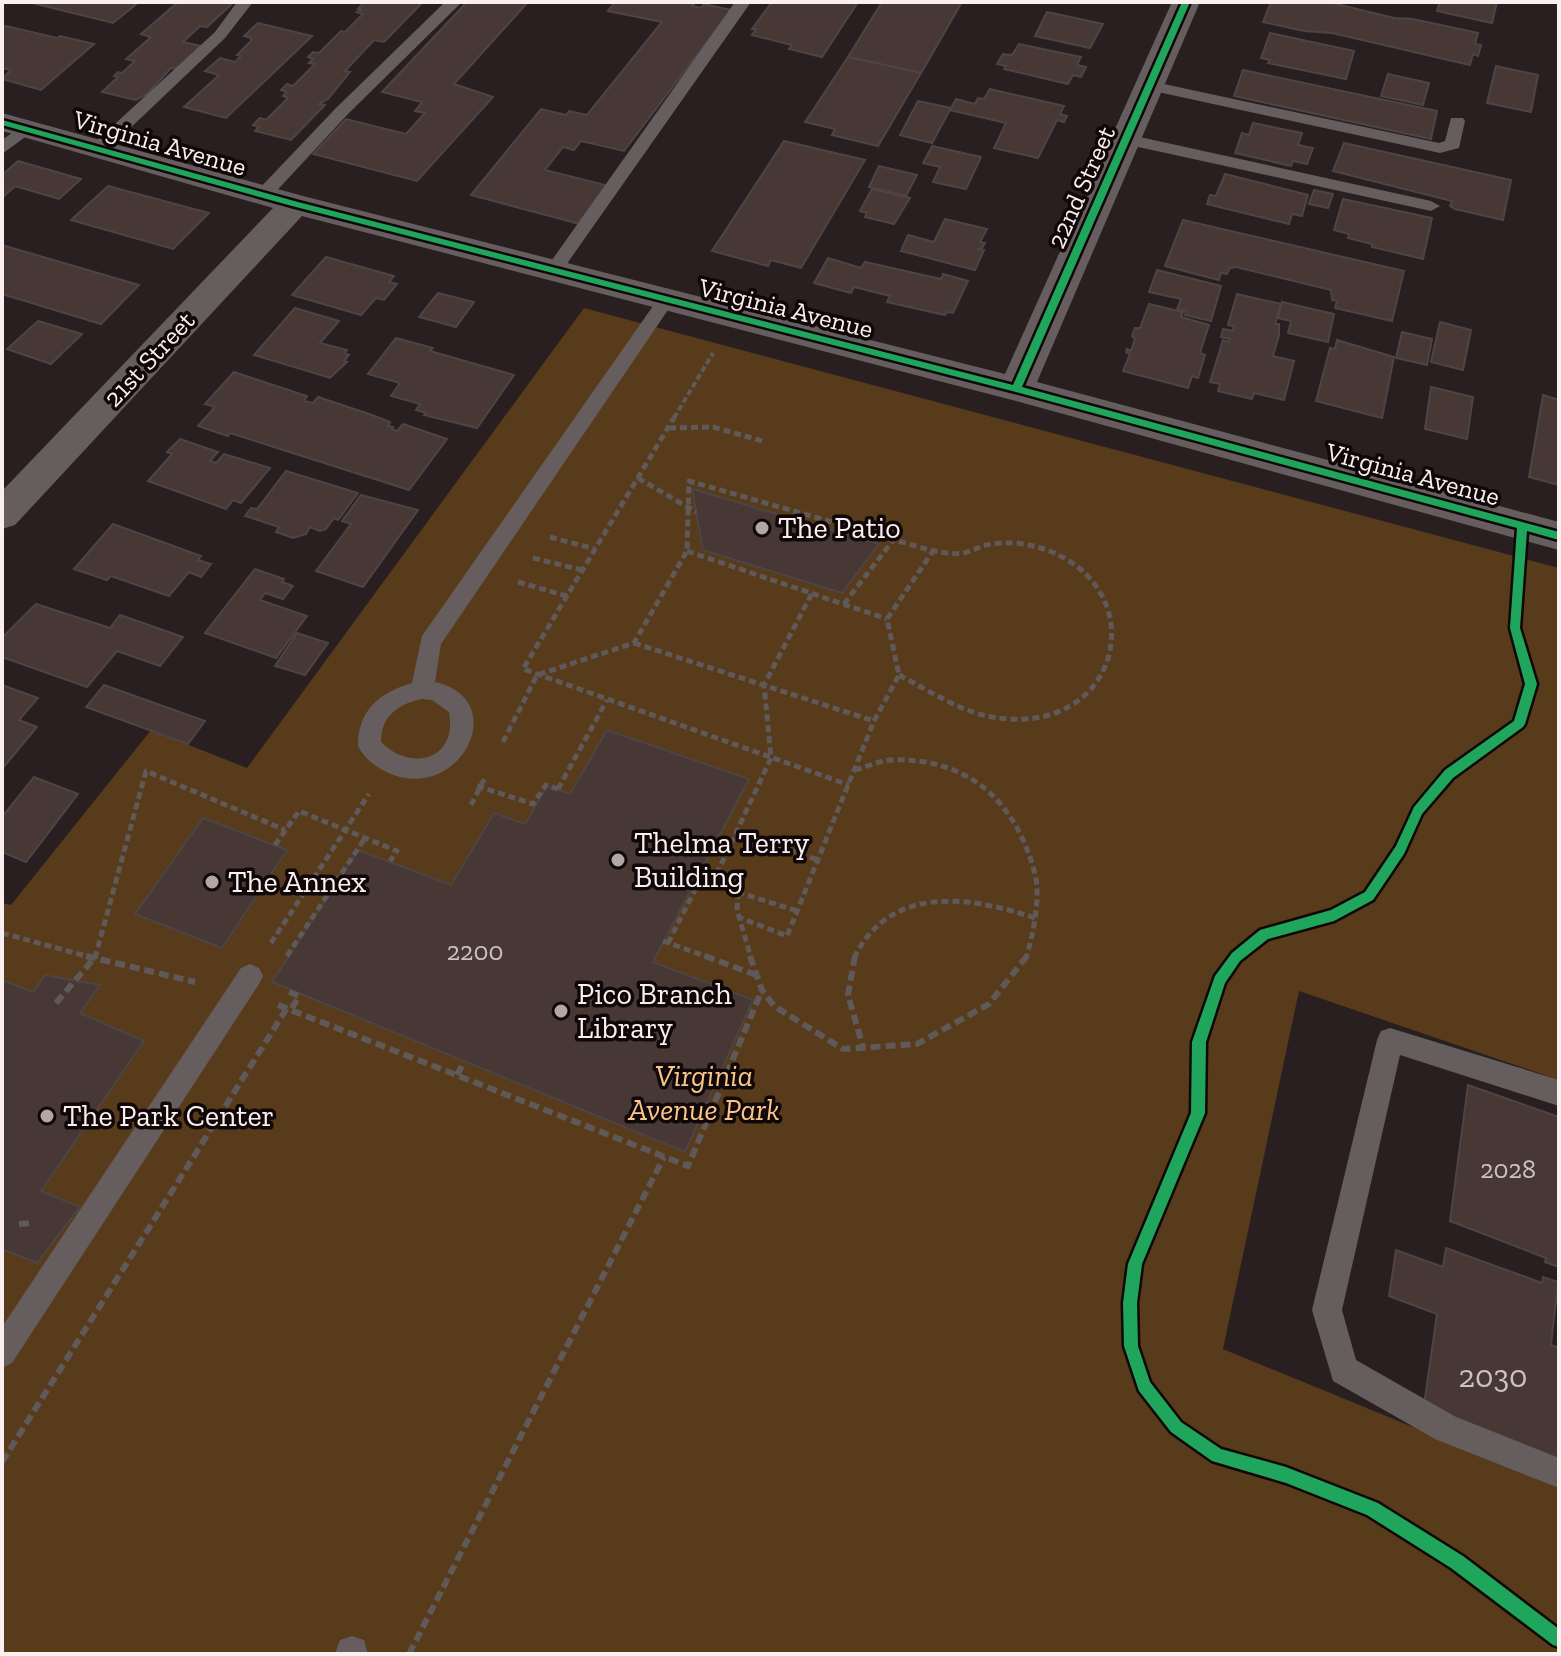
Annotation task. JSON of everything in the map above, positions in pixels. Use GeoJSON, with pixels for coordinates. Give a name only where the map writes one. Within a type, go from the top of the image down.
{"type":"FeatureCollection","features":[{"type":"Feature","properties":{"kind":"street","name":"22nd Street"},"geometry":{"type":"LineString","coordinates":[[1016,389],[1186,2]]}},
{"type":"Feature","properties":{"kind":"street","name":"Virginia Avenue"},"geometry":{"type":"LineString","coordinates":[[14,125],[279,199],[1016,389],[1559,536]]}},
{"type":"Feature","properties":{"kind":"street","name":"21st Street"},"geometry":{"type":"LineString","coordinates":[[2,515],[279,199]]}},
{"type":"Feature","properties":{"kind":"lane"},"geometry":{"type":"LineString","coordinates":[[98,149],[220,35],[245,2]]}},
{"type":"Feature","properties":{"kind":"lane"},"geometry":{"type":"LineString","coordinates":[[279,199],[342,111],[454,2]]}},
{"type":"Feature","properties":{"kind":"lane"},"geometry":{"type":"LineString","coordinates":[[553,271],[743,2]]}},
{"type":"Feature","properties":{"kind":"lane"},"geometry":{"type":"LineString","coordinates":[[1150,86],[1440,148],[1453,144],[1457,121]]}},
{"type":"Feature","properties":{"kind":"lane"},"geometry":{"type":"LineString","coordinates":[[2,149],[14,125]]}},
{"type":"Feature","properties":{"kind":"lane"},"geometry":{"type":"LineString","coordinates":[[1126,139],[1431,206]]}},
{"type":"Feature","properties":{"kind":"lane"},"geometry":{"type":"LineString","coordinates":[[422,690],[430,642],[666,300]]}},
{"type":"Feature","properties":{"kind":"lane"},"geometry":{"type":"LineString","coordinates":[[2,1353],[250,976]]}},
{"type":"Feature","properties":{"kind":"lane"},"geometry":{"type":"LineString","coordinates":[[1559,1093],[1390,1040],[1327,1310],[1344,1370],[1446,1428],[1559,1473]]}},
{"type":"Feature","properties":{"kind":"path"},"geometry":{"type":"LineString","coordinates":[[735,318],[523,669],[849,785]]}},
{"type":"Feature","properties":{"kind":"path"},"geometry":{"type":"LineString","coordinates":[[668,428],[713,427],[766,442]]}},
{"type":"Feature","properties":{"kind":"path"},"geometry":{"type":"LineString","coordinates":[[638,478],[696,512]]}},
{"type":"Feature","properties":{"kind":"path"},"geometry":{"type":"LineString","coordinates":[[634,643],[687,551],[689,481],[933,551],[961,553],[1005,542],[1031,545],[1071,562],[1099,588],[1114,639],[1108,664],[1096,688],[1077,705],[1056,716],[1029,720],[995,718],[957,708],[899,675]]}},
{"type":"Feature","properties":{"kind":"path"},"geometry":{"type":"LineString","coordinates":[[844,604],[894,539]]}},
{"type":"Feature","properties":{"kind":"path"},"geometry":{"type":"LineString","coordinates":[[687,551],[887,619]]}},
{"type":"Feature","properties":{"kind":"path"},"geometry":{"type":"LineString","coordinates":[[738,917],[787,936],[874,721],[899,675],[887,619],[933,551]]}},
{"type":"Feature","properties":{"kind":"path"},"geometry":{"type":"LineString","coordinates":[[479,572],[567,596]]}},
{"type":"Feature","properties":{"kind":"path"},"geometry":{"type":"LineString","coordinates":[[712,884],[771,758],[764,685],[812,593]]}},
{"type":"Feature","properties":{"kind":"path"},"geometry":{"type":"LineString","coordinates":[[537,675],[634,643],[874,721]]}},
{"type":"Feature","properties":{"kind":"path"},"geometry":{"type":"LineString","coordinates":[[480,787],[533,804],[546,785],[558,789],[607,700]]}},
{"type":"Feature","properties":{"kind":"path"},"geometry":{"type":"LineString","coordinates":[[738,892],[738,917],[744,945],[762,990],[774,1006],[843,1049],[917,1044],[989,1004],[1025,962],[1034,933],[1036,876],[1016,827],[989,789],[967,774],[929,763],[888,760],[854,770]]}},
{"type":"Feature","properties":{"kind":"path"},"geometry":{"type":"LineString","coordinates":[[56,1003],[95,959],[146,771],[285,830]]}},
{"type":"Feature","properties":{"kind":"path"},"geometry":{"type":"LineString","coordinates":[[250,976],[372,790]]}},
{"type":"Feature","properties":{"kind":"path"},"geometry":{"type":"LineString","coordinates":[[275,845],[299,811],[397,851],[390,861]]}},
{"type":"Feature","properties":{"kind":"path"},"geometry":{"type":"LineString","coordinates":[[737,832],[818,860]]}},
{"type":"Feature","properties":{"kind":"path"},"geometry":{"type":"LineString","coordinates":[[286,957],[365,838]]}},
{"type":"Feature","properties":{"kind":"path"},"geometry":{"type":"LineString","coordinates":[[756,975],[665,942],[700,880],[797,911]]}},
{"type":"Feature","properties":{"kind":"path"},"geometry":{"type":"LineString","coordinates":[[863,1047],[847,992],[852,955],[884,917],[913,905],[943,898],[1001,905],[1035,918]]}},
{"type":"Feature","properties":{"kind":"path"},"geometry":{"type":"LineString","coordinates":[[2,933],[95,959],[197,982]]}},
{"type":"Feature","properties":{"kind":"path"},"geometry":{"type":"LineString","coordinates":[[279,988],[299,996],[291,1010]]}},
{"type":"Feature","properties":{"kind":"path"},"geometry":{"type":"LineString","coordinates":[[2,1462],[287,1008],[688,1166],[762,990]]}},
{"type":"Feature","properties":{"kind":"path"},"geometry":{"type":"LineString","coordinates":[[457,1075],[464,1062]]}},
{"type":"Feature","properties":{"kind":"path"},"geometry":{"type":"LineString","coordinates":[[409,1654],[664,1156]]}},
{"type":"Feature","properties":{"kind":"path"},"geometry":{"type":"LineString","coordinates":[[129,1245],[139,1248]]}},
{"type":"Feature","properties":{"kind":"green space","name":"Virginia Avenue Park"},"geometry":{"type":"Polygon","coordinates":[[[584,308],[1559,568],[1559,1080],[1299,991],[1223,1349],[1559,1487],[1559,1654],[2,1654],[2,903],[11,905],[151,730],[247,768],[584,308]]]}},
{"type":"Feature","properties":{"kind":"building"},"geometry":{"type":"Polygon","coordinates":[[[28,2],[139,2],[113,23],[28,2]]]}},
{"type":"Feature","properties":{"kind":"building"},"geometry":{"type":"Polygon","coordinates":[[[178,2],[234,2],[207,27],[200,26],[183,42],[201,46],[177,69],[171,68],[147,94],[136,100],[102,92],[118,77],[114,76],[118,72],[122,73],[135,61],[126,59],[151,37],[141,34],[178,2]]]}},
{"type":"Feature","properties":{"kind":"building"},"geometry":{"type":"Polygon","coordinates":[[[364,2],[423,2],[384,42],[374,40],[345,71],[350,72],[328,99],[319,104],[325,105],[291,140],[255,131],[259,127],[253,125],[260,118],[266,120],[288,98],[283,96],[287,92],[281,90],[287,84],[293,86],[315,64],[309,63],[313,59],[308,57],[313,52],[319,53],[341,31],[345,32],[363,14],[357,12],[364,2]]]}},
{"type":"Feature","properties":{"kind":"building"},"geometry":{"type":"Polygon","coordinates":[[[467,2],[528,2],[454,84],[493,97],[417,181],[313,154],[346,119],[406,134],[425,113],[415,111],[422,102],[382,92],[467,2]]]}},
{"type":"Feature","properties":{"kind":"building"},"geometry":{"type":"Polygon","coordinates":[[[615,2],[696,2],[692,6],[701,8],[704,4],[731,10],[624,151],[581,141],[574,150],[563,147],[545,170],[609,186],[580,224],[471,195],[541,109],[566,115],[569,111],[587,115],[662,22],[608,11],[615,2]]]}},
{"type":"Feature","properties":{"kind":"building"},"geometry":{"type":"Polygon","coordinates":[[[772,2],[858,2],[822,57],[789,49],[792,45],[752,35],[756,29],[752,29],[772,2]]]}},
{"type":"Feature","properties":{"kind":"building"},"geometry":{"type":"Polygon","coordinates":[[[882,2],[962,2],[921,73],[848,57],[882,2]]]}},
{"type":"Feature","properties":{"kind":"building"},"geometry":{"type":"Polygon","coordinates":[[[1271,2],[1328,2],[1394,18],[1413,19],[1478,33],[1475,44],[1481,45],[1478,56],[1473,54],[1470,65],[1332,33],[1304,31],[1263,22],[1271,2]]]}},
{"type":"Feature","properties":{"kind":"building"},"geometry":{"type":"Polygon","coordinates":[[[1440,2],[1497,2],[1492,23],[1437,11],[1440,2]]]}},
{"type":"Feature","properties":{"kind":"building"},"geometry":{"type":"Polygon","coordinates":[[[1047,12],[1103,24],[1090,48],[1035,36],[1047,12]]]}},
{"type":"Feature","properties":{"kind":"building"},"geometry":{"type":"Polygon","coordinates":[[[258,23],[312,36],[226,118],[184,107],[219,75],[205,71],[220,58],[235,62],[241,56],[237,55],[251,41],[251,38],[244,36],[258,23]]]}},
{"type":"Feature","properties":{"kind":"building"},"geometry":{"type":"Polygon","coordinates":[[[6,26],[94,44],[41,90],[2,79],[11,70],[2,68],[2,29],[6,26]]]}},
{"type":"Feature","properties":{"kind":"building"},"geometry":{"type":"Polygon","coordinates":[[[1270,33],[1354,51],[1346,79],[1268,63],[1270,60],[1261,58],[1270,33]]]}},
{"type":"Feature","properties":{"kind":"building"},"geometry":{"type":"Polygon","coordinates":[[[1019,44],[1081,57],[1077,65],[1086,67],[1081,77],[1073,75],[1068,84],[1004,69],[1006,66],[997,64],[1003,54],[1012,55],[1019,44]]]}},
{"type":"Feature","properties":{"kind":"building"},"geometry":{"type":"Polygon","coordinates":[[[848,57],[921,73],[878,146],[832,135],[835,129],[805,122],[848,57]]]}},
{"type":"Feature","properties":{"kind":"building"},"geometry":{"type":"Polygon","coordinates":[[[1496,66],[1538,75],[1531,112],[1487,103],[1496,66]]]}},
{"type":"Feature","properties":{"kind":"building"},"geometry":{"type":"Polygon","coordinates":[[[1243,70],[1437,111],[1431,139],[1234,96],[1243,70]]]}},
{"type":"Feature","properties":{"kind":"building"},"geometry":{"type":"Polygon","coordinates":[[[1388,74],[1429,83],[1423,105],[1381,96],[1388,74]]]}},
{"type":"Feature","properties":{"kind":"building"},"geometry":{"type":"Polygon","coordinates":[[[990,89],[1064,106],[1060,114],[1067,116],[1064,122],[1057,120],[1038,158],[994,148],[1006,123],[950,110],[956,99],[975,104],[978,98],[984,99],[990,89]]]}},
{"type":"Feature","properties":{"kind":"building"},"geometry":{"type":"Polygon","coordinates":[[[918,101],[951,108],[932,143],[900,135],[918,101]]]}},
{"type":"Feature","properties":{"kind":"building"},"geometry":{"type":"Polygon","coordinates":[[[1253,123],[1302,133],[1298,145],[1313,148],[1307,164],[1293,161],[1291,166],[1235,153],[1242,133],[1249,135],[1253,123]]]}},
{"type":"Feature","properties":{"kind":"building"},"geometry":{"type":"Polygon","coordinates":[[[784,141],[865,160],[801,268],[771,260],[768,266],[712,251],[784,141]]]}},
{"type":"Feature","properties":{"kind":"building"},"geometry":{"type":"Polygon","coordinates":[[[1344,143],[1511,180],[1503,220],[1455,209],[1450,206],[1452,201],[1333,171],[1344,143]]]}},
{"type":"Feature","properties":{"kind":"building"},"geometry":{"type":"Polygon","coordinates":[[[932,146],[981,157],[966,189],[933,182],[940,167],[923,163],[932,146]]]}},
{"type":"Feature","properties":{"kind":"building"},"geometry":{"type":"Polygon","coordinates":[[[18,161],[81,179],[59,199],[15,186],[2,198],[2,175],[18,161]]]}},
{"type":"Feature","properties":{"kind":"building"},"geometry":{"type":"Polygon","coordinates":[[[879,166],[917,175],[906,196],[869,187],[879,166]]]}},
{"type":"Feature","properties":{"kind":"building"},"geometry":{"type":"Polygon","coordinates":[[[1225,174],[1308,195],[1302,216],[1292,214],[1289,224],[1207,204],[1210,195],[1216,196],[1225,174]]]}},
{"type":"Feature","properties":{"kind":"building"},"geometry":{"type":"Polygon","coordinates":[[[108,186],[209,213],[173,249],[71,220],[108,186]]]}},
{"type":"Feature","properties":{"kind":"building"},"geometry":{"type":"Polygon","coordinates":[[[872,189],[910,198],[894,224],[865,217],[867,213],[860,211],[872,189]]]}},
{"type":"Feature","properties":{"kind":"building"},"geometry":{"type":"Polygon","coordinates":[[[1314,190],[1333,194],[1328,208],[1309,204],[1314,190]]]}},
{"type":"Feature","properties":{"kind":"building"},"geometry":{"type":"Polygon","coordinates":[[[1343,199],[1432,218],[1423,259],[1372,247],[1372,244],[1348,238],[1349,234],[1334,230],[1343,199]]]}},
{"type":"Feature","properties":{"kind":"building"},"geometry":{"type":"Polygon","coordinates":[[[945,219],[987,229],[980,242],[985,243],[977,249],[984,250],[975,270],[901,251],[908,235],[934,242],[945,219]]]}},
{"type":"Feature","properties":{"kind":"building"},"geometry":{"type":"Polygon","coordinates":[[[1183,220],[1404,271],[1392,321],[1335,308],[1337,301],[1332,300],[1331,290],[1236,267],[1230,268],[1227,274],[1221,273],[1219,280],[1165,266],[1183,220]]]}},
{"type":"Feature","properties":{"kind":"building"},"geometry":{"type":"Polygon","coordinates":[[[2,245],[139,285],[101,324],[2,294],[2,245]]]}},
{"type":"Feature","properties":{"kind":"building"},"geometry":{"type":"Polygon","coordinates":[[[326,257],[394,276],[389,282],[397,284],[384,300],[376,298],[361,315],[292,295],[326,257]]]}},
{"type":"Feature","properties":{"kind":"building"},"geometry":{"type":"Polygon","coordinates":[[[828,258],[861,268],[865,262],[941,279],[943,274],[968,281],[953,313],[947,312],[945,315],[887,302],[890,296],[854,287],[851,293],[814,283],[828,258]]]}},
{"type":"Feature","properties":{"kind":"building"},"geometry":{"type":"Polygon","coordinates":[[[1157,270],[1221,286],[1211,321],[1185,315],[1186,311],[1177,309],[1181,299],[1149,292],[1157,270]]]}},
{"type":"Feature","properties":{"kind":"building"},"geometry":{"type":"Polygon","coordinates":[[[438,293],[474,302],[456,327],[419,317],[438,293]]]}},
{"type":"Feature","properties":{"kind":"building"},"geometry":{"type":"Polygon","coordinates":[[[1237,294],[1281,304],[1275,324],[1279,324],[1279,335],[1273,356],[1294,361],[1284,400],[1254,393],[1252,399],[1218,391],[1220,384],[1210,382],[1223,340],[1229,342],[1230,339],[1221,337],[1223,329],[1233,331],[1234,326],[1228,325],[1237,294]]]}},
{"type":"Feature","properties":{"kind":"building"},"geometry":{"type":"Polygon","coordinates":[[[1282,302],[1334,314],[1328,342],[1288,333],[1291,321],[1278,318],[1282,302]]]}},
{"type":"Feature","properties":{"kind":"building"},"geometry":{"type":"Polygon","coordinates":[[[1149,304],[1183,312],[1181,317],[1209,325],[1200,353],[1205,355],[1198,378],[1192,376],[1188,388],[1123,371],[1130,354],[1126,352],[1127,349],[1131,351],[1135,339],[1132,336],[1135,328],[1140,328],[1149,304]]]}},
{"type":"Feature","properties":{"kind":"building"},"geometry":{"type":"Polygon","coordinates":[[[295,308],[339,321],[320,343],[347,350],[344,353],[349,355],[344,361],[347,362],[330,378],[254,355],[295,308]]]}},
{"type":"Feature","properties":{"kind":"building"},"geometry":{"type":"Polygon","coordinates":[[[38,321],[82,334],[51,364],[7,349],[38,321]]]}},
{"type":"Feature","properties":{"kind":"building"},"geometry":{"type":"Polygon","coordinates":[[[1440,322],[1471,330],[1463,370],[1431,362],[1440,322]]]}},
{"type":"Feature","properties":{"kind":"building"},"geometry":{"type":"Polygon","coordinates":[[[1402,332],[1432,339],[1427,365],[1396,358],[1402,332]]]}},
{"type":"Feature","properties":{"kind":"building"},"geometry":{"type":"Polygon","coordinates":[[[396,338],[514,375],[477,428],[424,415],[426,413],[416,410],[420,404],[391,396],[400,383],[368,374],[396,338]]]}},
{"type":"Feature","properties":{"kind":"building"},"geometry":{"type":"Polygon","coordinates":[[[1337,340],[1394,357],[1382,418],[1316,401],[1330,348],[1335,349],[1337,340]]]}},
{"type":"Feature","properties":{"kind":"building"},"geometry":{"type":"Polygon","coordinates":[[[234,372],[307,396],[304,401],[313,403],[318,397],[372,415],[390,422],[388,426],[397,431],[403,424],[447,439],[409,490],[230,433],[228,436],[198,426],[215,407],[205,404],[234,372]]]}},
{"type":"Feature","properties":{"kind":"building"},"geometry":{"type":"Polygon","coordinates":[[[1431,387],[1473,397],[1467,439],[1425,429],[1431,387]]]}},
{"type":"Feature","properties":{"kind":"building"},"geometry":{"type":"Polygon","coordinates":[[[1543,395],[1559,400],[1559,485],[1529,477],[1543,395]]]}},
{"type":"Feature","properties":{"kind":"building"},"geometry":{"type":"Polygon","coordinates":[[[180,439],[218,452],[210,461],[216,463],[224,454],[270,468],[241,503],[233,500],[226,509],[148,481],[172,454],[167,452],[180,439]]]}},
{"type":"Feature","properties":{"kind":"building"},"geometry":{"type":"Polygon","coordinates":[[[286,471],[358,493],[338,520],[334,518],[326,529],[320,531],[310,527],[306,534],[293,538],[276,532],[279,527],[245,516],[251,508],[257,509],[286,471]]]}},
{"type":"Feature","properties":{"kind":"building","name":"The Patio"},"geometry":{"type":"Polygon","coordinates":[[[692,489],[879,544],[842,593],[703,550],[692,489]]]}},
{"type":"Feature","properties":{"kind":"building"},"geometry":{"type":"Polygon","coordinates":[[[361,495],[418,510],[363,587],[316,571],[351,524],[342,521],[361,495]]]}},
{"type":"Feature","properties":{"kind":"building"},"geometry":{"type":"Polygon","coordinates":[[[113,524],[201,556],[198,560],[211,564],[201,577],[189,572],[169,596],[111,576],[107,580],[74,569],[113,524]]]}},
{"type":"Feature","properties":{"kind":"building"},"geometry":{"type":"Polygon","coordinates":[[[255,569],[284,579],[282,582],[293,586],[283,599],[265,593],[260,600],[307,616],[276,658],[205,633],[255,569]]]}},
{"type":"Feature","properties":{"kind":"building"},"geometry":{"type":"Polygon","coordinates":[[[36,604],[110,628],[120,615],[183,637],[160,666],[117,651],[87,687],[2,657],[2,638],[36,604]]]}},
{"type":"Feature","properties":{"kind":"building"},"geometry":{"type":"Polygon","coordinates":[[[297,633],[328,643],[305,675],[275,666],[297,633]]]}},
{"type":"Feature","properties":{"kind":"building"},"geometry":{"type":"Polygon","coordinates":[[[2,685],[38,698],[19,720],[37,727],[2,769],[2,685]]]}},
{"type":"Feature","properties":{"kind":"building"},"geometry":{"type":"Polygon","coordinates":[[[104,685],[205,721],[188,744],[86,707],[104,685]]]}},
{"type":"Feature","properties":{"kind":"building"},"geometry":{"type":"Polygon","coordinates":[[[607,730],[749,779],[653,962],[753,1000],[685,1152],[272,982],[358,850],[451,885],[494,813],[525,824],[547,786],[570,794],[607,730]]]}},
{"type":"Feature","properties":{"kind":"building"},"geometry":{"type":"Polygon","coordinates":[[[34,777],[78,794],[26,862],[2,852],[2,817],[34,777]]]}},
{"type":"Feature","properties":{"kind":"building","name":"The Annex"},"geometry":{"type":"Polygon","coordinates":[[[203,818],[287,850],[222,948],[135,914],[203,818]]]}},
{"type":"Feature","properties":{"kind":"building","name":"The Park Center"},"geometry":{"type":"Polygon","coordinates":[[[45,975],[100,985],[80,1013],[144,1041],[41,1191],[80,1207],[37,1263],[2,1249],[2,980],[33,992],[45,975]]]}},
{"type":"Feature","properties":{"kind":"building"},"geometry":{"type":"Polygon","coordinates":[[[1468,1085],[1559,1117],[1559,1267],[1545,1262],[1546,1258],[1450,1221],[1468,1085]]]}},
{"type":"Feature","properties":{"kind":"building"},"geometry":{"type":"Polygon","coordinates":[[[1446,1248],[1542,1283],[1543,1277],[1558,1282],[1551,1345],[1559,1348],[1559,1459],[1424,1405],[1437,1314],[1389,1296],[1396,1250],[1443,1267],[1446,1248]]]}},
{"type":"Feature","properties":{"kind":"cycle path"},"geometry":{"type":"LineString","coordinates":[[1016,389],[1186,2]]}},
{"type":"Feature","properties":{"kind":"cycle path"},"geometry":{"type":"LineString","coordinates":[[2,122],[295,204],[1016,389],[1559,536]]}},
{"type":"Feature","properties":{"kind":"cycle path"},"geometry":{"type":"LineString","coordinates":[[1522,526],[1515,628],[1531,684],[1519,724],[1449,774],[1418,811],[1400,850],[1369,896],[1334,915],[1264,934],[1236,957],[1220,980],[1199,1042],[1198,1113],[1135,1264],[1130,1303],[1131,1346],[1144,1386],[1176,1427],[1217,1456],[1286,1475],[1372,1509],[1457,1562],[1559,1639]]}},
{"type":"Feature","properties":{"kind":"place","name":"The Patio"},"geometry":{"type":"Point","coordinates":[762,528]}},
{"type":"Feature","properties":{"kind":"place","name":"Thelma Terry Building"},"geometry":{"type":"Point","coordinates":[618,860]}},
{"type":"Feature","properties":{"kind":"place","name":"The Annex"},"geometry":{"type":"Point","coordinates":[212,882]}},
{"type":"Feature","properties":{"kind":"place","name":"Pico Branch Library"},"geometry":{"type":"Point","coordinates":[561,1011]}},
{"type":"Feature","properties":{"kind":"place","name":"The Park Center"},"geometry":{"type":"Point","coordinates":[47,1116]}}]}
